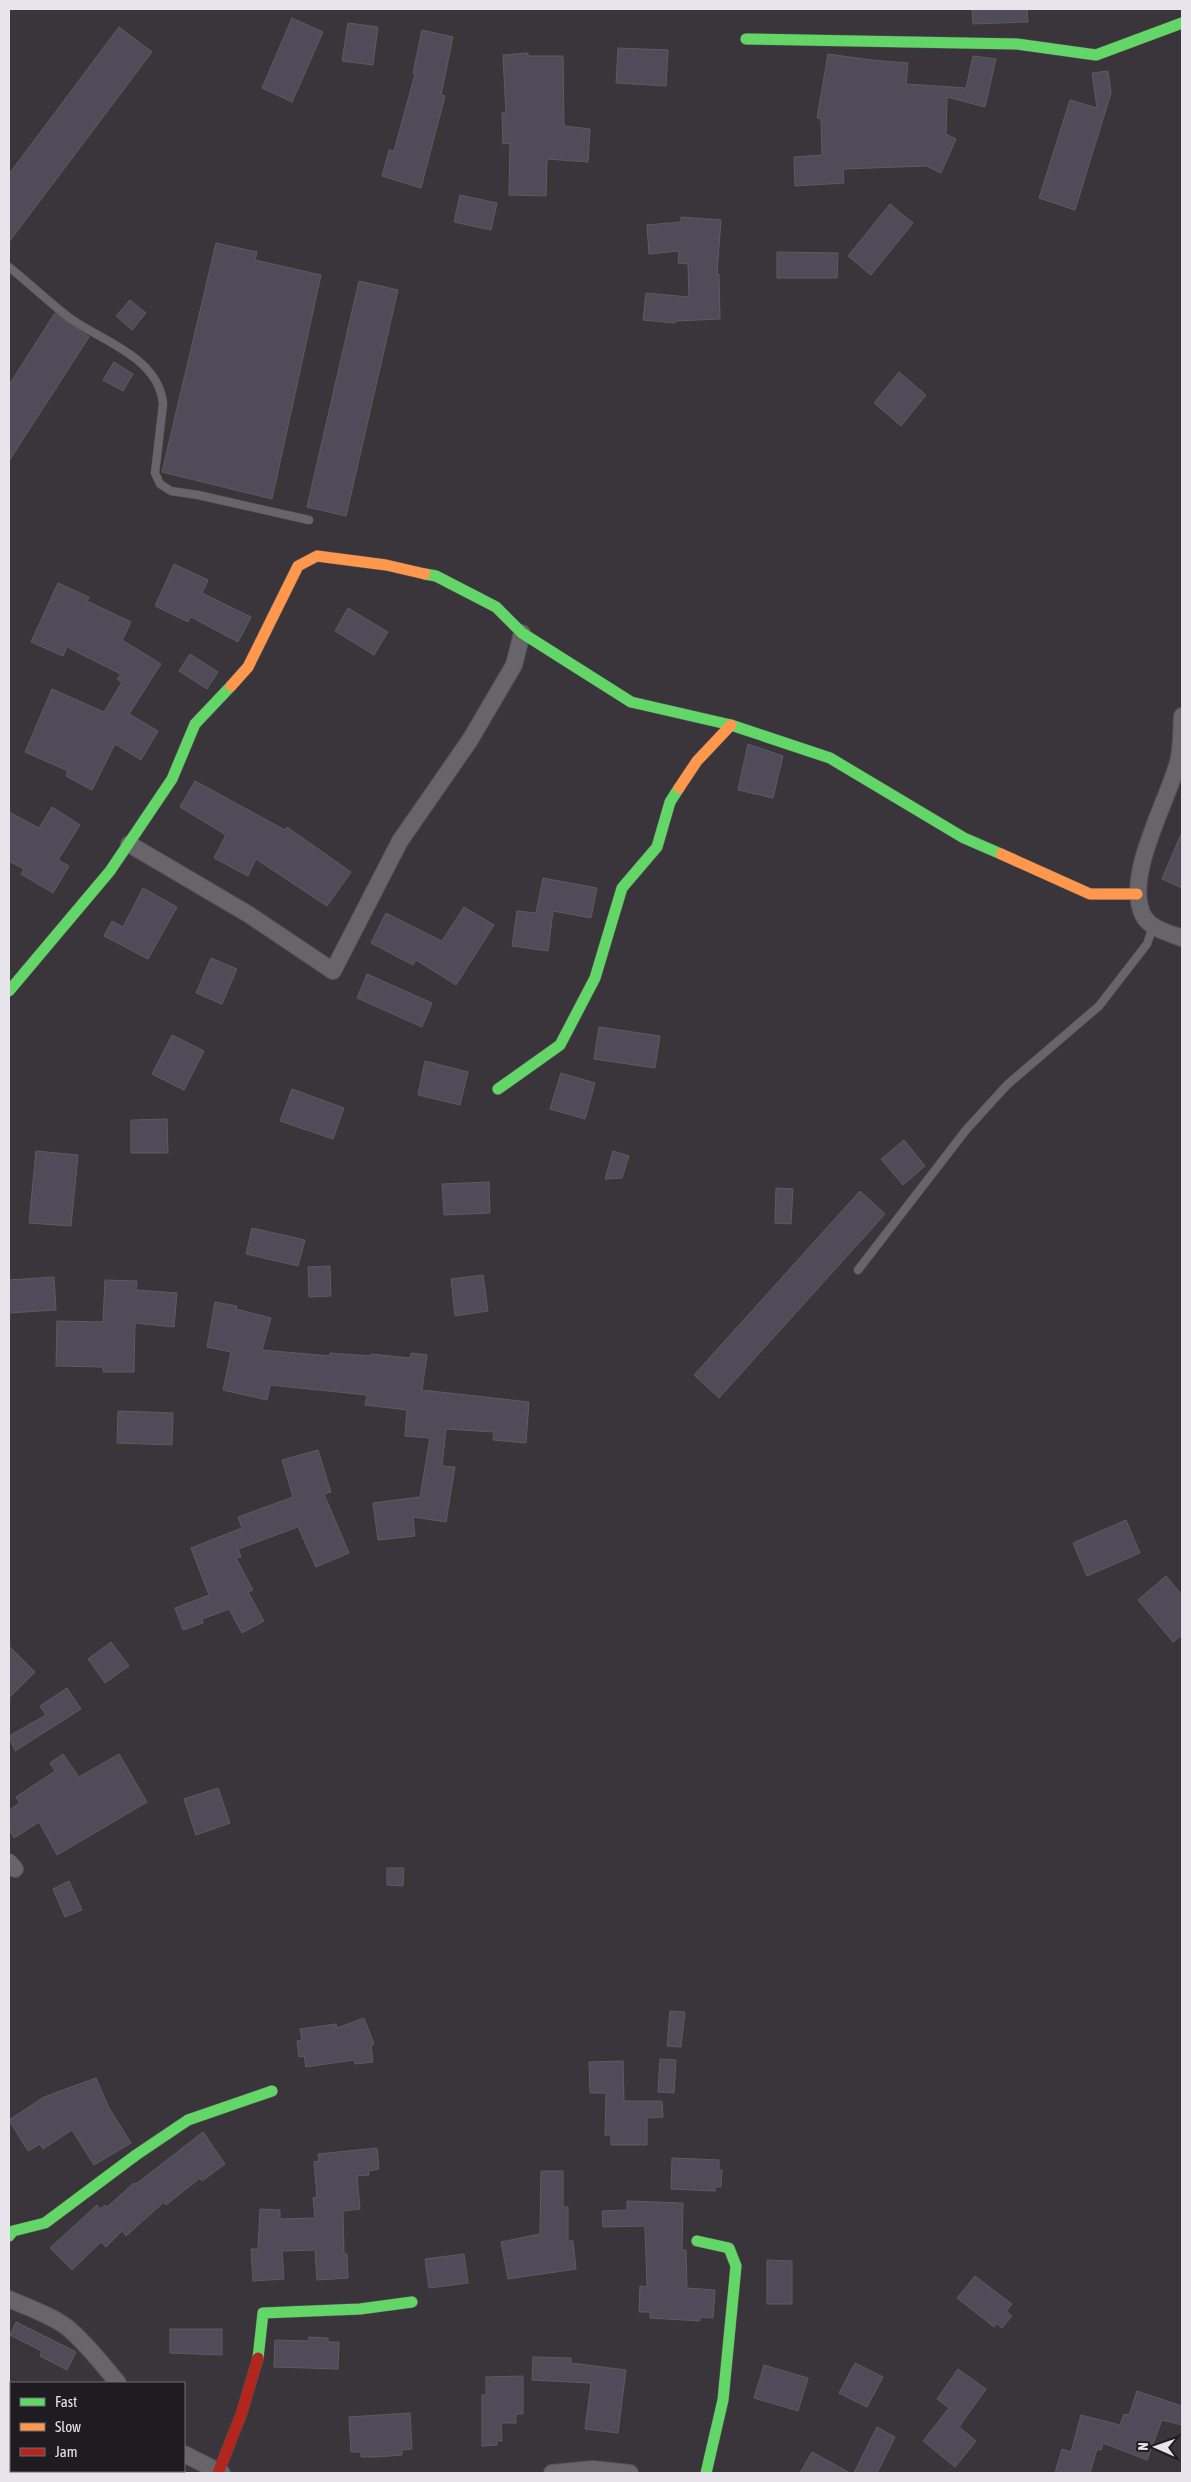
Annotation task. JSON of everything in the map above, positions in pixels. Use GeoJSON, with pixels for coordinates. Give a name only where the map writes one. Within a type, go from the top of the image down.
{"type":"FeatureCollection","features":[{"type":"Feature","properties":{"kind":"street"},"geometry":{"type":"LineString","coordinates":[[746,39],[1017,44],[1096,54],[1182,23]]}},
{"type":"Feature","properties":{"kind":"street"},"geometry":{"type":"LineString","coordinates":[[9,992],[110,871],[172,779],[195,724],[248,667],[298,566],[317,556],[386,565],[436,576],[496,607],[522,633],[631,702],[731,725],[830,758],[964,838],[1090,894],[1137,894]]}},
{"type":"Feature","properties":{"kind":"street"},"geometry":{"type":"LineString","coordinates":[[129,844],[248,914],[333,971],[400,841],[470,740],[514,665],[522,633]]}},
{"type":"Feature","properties":{"kind":"street"},"geometry":{"type":"LineString","coordinates":[[1182,716],[1178,760],[1141,862],[1137,894],[1144,916],[1153,926],[1182,938]]}},
{"type":"Feature","properties":{"kind":"street"},"geometry":{"type":"LineString","coordinates":[[498,1089],[560,1045],[595,978],[622,888],[656,847],[670,802],[698,761],[731,725]]}},
{"type":"Feature","properties":{"kind":"street"},"geometry":{"type":"LineString","coordinates":[[9,2236],[13,2231],[45,2223],[136,2155],[188,2120],[272,2091]]}},
{"type":"Feature","properties":{"kind":"street"},"geometry":{"type":"LineString","coordinates":[[697,2241],[729,2248],[736,2266],[723,2400],[706,2473]]}},
{"type":"Feature","properties":{"kind":"street"},"geometry":{"type":"LineString","coordinates":[[9,2299],[47,2315],[67,2327],[84,2343],[117,2382]]}},
{"type":"Feature","properties":{"kind":"street"},"geometry":{"type":"LineString","coordinates":[[185,2455],[219,2473],[241,2415],[258,2360],[263,2313],[360,2309],[412,2302]]}},
{"type":"Feature","properties":{"kind":"street"},"geometry":{"type":"LineString","coordinates":[[552,2473],[593,2470],[630,2473]]}},
{"type":"Feature","properties":{"kind":"lane"},"geometry":{"type":"LineString","coordinates":[[9,267],[71,318],[134,357],[157,382],[162,394],[163,404],[155,473],[160,484],[181,494],[198,495],[309,520]]}},
{"type":"Feature","properties":{"kind":"lane"},"geometry":{"type":"LineString","coordinates":[[858,1270],[966,1130],[1001,1091],[1099,1006],[1147,944],[1153,926]]}},
{"type":"Feature","properties":{"kind":"building"},"geometry":{"type":"Polygon","coordinates":[[[972,9],[1027,9],[1028,22],[973,24],[972,9]]]}},
{"type":"Feature","properties":{"kind":"building"},"geometry":{"type":"Polygon","coordinates":[[[292,18],[323,32],[292,102],[262,88],[292,18]]]}},
{"type":"Feature","properties":{"kind":"building"},"geometry":{"type":"Polygon","coordinates":[[[348,23],[378,27],[373,65],[342,61],[348,23]]]}},
{"type":"Feature","properties":{"kind":"building"},"geometry":{"type":"Polygon","coordinates":[[[119,27],[152,52],[9,242],[9,174],[119,27]]]}},
{"type":"Feature","properties":{"kind":"building"},"geometry":{"type":"Polygon","coordinates":[[[422,30],[453,37],[441,95],[445,96],[421,188],[382,176],[389,150],[394,151],[415,74],[413,73],[422,30]]]}},
{"type":"Feature","properties":{"kind":"building"},"geometry":{"type":"Polygon","coordinates":[[[618,48],[668,50],[666,86],[616,83],[618,48]]]}},
{"type":"Feature","properties":{"kind":"building"},"geometry":{"type":"Polygon","coordinates":[[[528,53],[528,56],[563,56],[564,126],[590,129],[588,162],[547,159],[546,196],[509,195],[510,143],[503,144],[502,113],[506,113],[503,55],[528,53]]]}},
{"type":"Feature","properties":{"kind":"building"},"geometry":{"type":"Polygon","coordinates":[[[828,54],[908,63],[906,84],[966,88],[973,56],[996,59],[985,107],[947,97],[946,134],[956,139],[941,173],[926,166],[843,169],[844,183],[795,186],[794,157],[822,155],[821,119],[817,118],[828,54]]]}},
{"type":"Feature","properties":{"kind":"building"},"geometry":{"type":"Polygon","coordinates":[[[1108,71],[1111,93],[1075,210],[1039,198],[1070,100],[1097,108],[1092,73],[1108,71]]]}},
{"type":"Feature","properties":{"kind":"building"},"geometry":{"type":"Polygon","coordinates":[[[460,195],[497,203],[491,230],[454,222],[460,195]]]}},
{"type":"Feature","properties":{"kind":"building"},"geometry":{"type":"Polygon","coordinates":[[[890,204],[913,223],[871,275],[848,256],[890,204]]]}},
{"type":"Feature","properties":{"kind":"building"},"geometry":{"type":"Polygon","coordinates":[[[681,217],[721,220],[717,274],[719,274],[720,319],[676,321],[675,323],[643,320],[646,293],[689,297],[688,264],[678,263],[679,251],[649,254],[647,225],[681,222],[681,217]]]}},
{"type":"Feature","properties":{"kind":"building"},"geometry":{"type":"Polygon","coordinates":[[[216,243],[257,252],[255,260],[321,275],[272,499],[162,472],[216,243]]]}},
{"type":"Feature","properties":{"kind":"building"},"geometry":{"type":"Polygon","coordinates":[[[777,252],[838,253],[837,278],[777,278],[777,252]]]}},
{"type":"Feature","properties":{"kind":"building"},"geometry":{"type":"Polygon","coordinates":[[[359,281],[398,290],[346,516],[307,507],[359,281]]]}},
{"type":"Feature","properties":{"kind":"building"},"geometry":{"type":"Polygon","coordinates":[[[130,300],[146,313],[132,330],[116,316],[130,300]]]}},
{"type":"Feature","properties":{"kind":"building"},"geometry":{"type":"Polygon","coordinates":[[[55,313],[89,337],[9,461],[9,385],[55,313]]]}},
{"type":"Feature","properties":{"kind":"building"},"geometry":{"type":"Polygon","coordinates":[[[114,362],[133,374],[123,391],[103,380],[114,362]]]}},
{"type":"Feature","properties":{"kind":"building"},"geometry":{"type":"Polygon","coordinates":[[[899,372],[926,395],[901,426],[874,403],[899,372]]]}},
{"type":"Feature","properties":{"kind":"building"},"geometry":{"type":"Polygon","coordinates":[[[174,564],[208,580],[202,593],[251,617],[238,642],[191,617],[188,622],[155,606],[174,564]]]}},
{"type":"Feature","properties":{"kind":"building"},"geometry":{"type":"Polygon","coordinates":[[[58,583],[89,597],[87,601],[131,622],[122,640],[161,664],[129,714],[158,731],[141,760],[115,744],[92,790],[66,776],[68,771],[25,752],[52,689],[104,712],[122,682],[117,679],[121,674],[67,647],[63,656],[31,642],[58,583]]]}},
{"type":"Feature","properties":{"kind":"building"},"geometry":{"type":"Polygon","coordinates":[[[348,608],[388,632],[374,655],[335,631],[348,608]]]}},
{"type":"Feature","properties":{"kind":"building"},"geometry":{"type":"Polygon","coordinates":[[[190,654],[218,672],[207,689],[179,671],[190,654]]]}},
{"type":"Feature","properties":{"kind":"building"},"geometry":{"type":"Polygon","coordinates":[[[748,744],[783,756],[773,798],[738,790],[748,744]]]}},
{"type":"Feature","properties":{"kind":"building"},"geometry":{"type":"Polygon","coordinates":[[[195,781],[285,830],[287,827],[351,872],[327,906],[256,859],[248,876],[214,858],[226,835],[180,807],[195,781]]]}},
{"type":"Feature","properties":{"kind":"building"},"geometry":{"type":"Polygon","coordinates":[[[52,807],[80,825],[58,860],[69,866],[53,893],[21,874],[24,869],[9,861],[9,812],[39,828],[52,807]]]}},
{"type":"Feature","properties":{"kind":"building"},"geometry":{"type":"Polygon","coordinates":[[[1182,832],[1182,888],[1162,879],[1182,832]]]}},
{"type":"Feature","properties":{"kind":"building"},"geometry":{"type":"Polygon","coordinates":[[[543,878],[597,888],[591,918],[553,911],[548,951],[512,946],[517,911],[536,913],[543,878]]]}},
{"type":"Feature","properties":{"kind":"building"},"geometry":{"type":"Polygon","coordinates":[[[143,888],[177,907],[148,959],[104,936],[112,921],[123,927],[143,888]]]}},
{"type":"Feature","properties":{"kind":"building"},"geometry":{"type":"Polygon","coordinates":[[[464,907],[494,925],[456,985],[416,960],[413,965],[371,943],[386,913],[442,941],[464,907]]]}},
{"type":"Feature","properties":{"kind":"building"},"geometry":{"type":"Polygon","coordinates":[[[211,958],[237,969],[222,1004],[196,993],[211,958]]]}},
{"type":"Feature","properties":{"kind":"building"},"geometry":{"type":"Polygon","coordinates":[[[367,974],[432,1003],[422,1027],[357,998],[367,974]]]}},
{"type":"Feature","properties":{"kind":"building"},"geometry":{"type":"Polygon","coordinates":[[[599,1027],[660,1036],[655,1068],[594,1059],[599,1027]]]}},
{"type":"Feature","properties":{"kind":"building"},"geometry":{"type":"Polygon","coordinates":[[[172,1035],[204,1051],[184,1090],[152,1074],[172,1035]]]}},
{"type":"Feature","properties":{"kind":"building"},"geometry":{"type":"Polygon","coordinates":[[[425,1061],[468,1072],[460,1105],[418,1095],[425,1061]]]}},
{"type":"Feature","properties":{"kind":"building"},"geometry":{"type":"Polygon","coordinates":[[[561,1073],[595,1083],[585,1119],[550,1109],[561,1073]]]}},
{"type":"Feature","properties":{"kind":"building"},"geometry":{"type":"Polygon","coordinates":[[[292,1089],[344,1108],[333,1139],[280,1121],[292,1089]]]}},
{"type":"Feature","properties":{"kind":"building"},"geometry":{"type":"Polygon","coordinates":[[[167,1119],[168,1153],[131,1153],[131,1120],[167,1119]]]}},
{"type":"Feature","properties":{"kind":"building"},"geometry":{"type":"Polygon","coordinates":[[[904,1140],[925,1166],[903,1185],[881,1159],[904,1140]]]}},
{"type":"Feature","properties":{"kind":"building"},"geometry":{"type":"Polygon","coordinates":[[[36,1151],[78,1155],[71,1226],[29,1223],[36,1151]]]}},
{"type":"Feature","properties":{"kind":"building"},"geometry":{"type":"Polygon","coordinates":[[[613,1151],[629,1156],[622,1178],[605,1179],[613,1151]]]}},
{"type":"Feature","properties":{"kind":"building"},"geometry":{"type":"Polygon","coordinates":[[[489,1182],[490,1213],[444,1215],[442,1184],[489,1182]]]}},
{"type":"Feature","properties":{"kind":"building"},"geometry":{"type":"Polygon","coordinates":[[[776,1188],[793,1189],[791,1224],[775,1223],[776,1188]]]}},
{"type":"Feature","properties":{"kind":"building"},"geometry":{"type":"Polygon","coordinates":[[[860,1191],[885,1214],[719,1398],[694,1375],[860,1191]]]}},
{"type":"Feature","properties":{"kind":"building"},"geometry":{"type":"Polygon","coordinates":[[[252,1228],[305,1240],[298,1266],[246,1254],[252,1228]]]}},
{"type":"Feature","properties":{"kind":"building"},"geometry":{"type":"Polygon","coordinates":[[[330,1266],[331,1296],[309,1297],[308,1267],[330,1266]]]}},
{"type":"Feature","properties":{"kind":"building"},"geometry":{"type":"Polygon","coordinates":[[[483,1275],[488,1311],[455,1316],[451,1279],[483,1275]]]}},
{"type":"Feature","properties":{"kind":"building"},"geometry":{"type":"Polygon","coordinates":[[[54,1277],[56,1310],[9,1313],[9,1280],[54,1277]]]}},
{"type":"Feature","properties":{"kind":"building"},"geometry":{"type":"Polygon","coordinates":[[[105,1280],[137,1281],[136,1290],[177,1293],[174,1327],[135,1323],[134,1372],[103,1372],[103,1367],[56,1366],[57,1321],[103,1322],[105,1280]]]}},
{"type":"Feature","properties":{"kind":"building"},"geometry":{"type":"Polygon","coordinates":[[[215,1302],[237,1306],[236,1309],[271,1318],[262,1350],[330,1356],[330,1353],[371,1356],[371,1354],[410,1358],[411,1353],[427,1355],[422,1390],[529,1402],[526,1443],[493,1440],[494,1432],[446,1429],[442,1466],[455,1467],[446,1522],[413,1517],[415,1536],[378,1540],[373,1503],[420,1497],[430,1438],[405,1436],[407,1410],[365,1405],[367,1395],[270,1385],[267,1400],[223,1390],[231,1352],[207,1347],[215,1302]]]}},
{"type":"Feature","properties":{"kind":"building"},"geometry":{"type":"Polygon","coordinates":[[[118,1411],[173,1413],[172,1445],[117,1443],[118,1411]]]}},
{"type":"Feature","properties":{"kind":"building"},"geometry":{"type":"Polygon","coordinates":[[[318,1450],[331,1492],[324,1494],[349,1553],[316,1567],[298,1527],[238,1549],[241,1557],[236,1558],[253,1590],[248,1592],[264,1621],[242,1633],[229,1609],[202,1619],[203,1623],[183,1630],[175,1608],[209,1595],[191,1548],[242,1528],[238,1517],[293,1497],[282,1460],[318,1450]]]}},
{"type":"Feature","properties":{"kind":"building"},"geometry":{"type":"Polygon","coordinates":[[[1126,1520],[1140,1553],[1087,1576],[1073,1543],[1126,1520]]]}},
{"type":"Feature","properties":{"kind":"building"},"geometry":{"type":"Polygon","coordinates":[[[1166,1576],[1182,1595],[1182,1635],[1173,1642],[1138,1600],[1166,1576]]]}},
{"type":"Feature","properties":{"kind":"building"},"geometry":{"type":"Polygon","coordinates":[[[111,1642],[129,1666],[105,1683],[88,1659],[111,1642]]]}},
{"type":"Feature","properties":{"kind":"building"},"geometry":{"type":"Polygon","coordinates":[[[9,1646],[35,1672],[9,1698],[9,1646]]]}},
{"type":"Feature","properties":{"kind":"building"},"geometry":{"type":"Polygon","coordinates":[[[67,1688],[81,1709],[15,1751],[9,1736],[46,1715],[40,1706],[67,1688]]]}},
{"type":"Feature","properties":{"kind":"building"},"geometry":{"type":"Polygon","coordinates":[[[63,1754],[79,1777],[119,1754],[147,1802],[57,1855],[39,1822],[14,1838],[9,1829],[9,1810],[20,1803],[16,1797],[55,1771],[50,1763],[63,1754]]]}},
{"type":"Feature","properties":{"kind":"building"},"geometry":{"type":"Polygon","coordinates":[[[218,1788],[230,1823],[196,1835],[184,1799],[218,1788]]]}},
{"type":"Feature","properties":{"kind":"building"},"geometry":{"type":"Polygon","coordinates":[[[387,1868],[404,1868],[403,1886],[387,1885],[387,1868]]]}},
{"type":"Feature","properties":{"kind":"building"},"geometry":{"type":"Polygon","coordinates":[[[69,1881],[82,1910],[65,1917],[53,1889],[69,1881]]]}},
{"type":"Feature","properties":{"kind":"building"},"geometry":{"type":"Polygon","coordinates":[[[670,2011],[685,2012],[681,2047],[667,2046],[670,2011]]]}},
{"type":"Feature","properties":{"kind":"building"},"geometry":{"type":"Polygon","coordinates":[[[364,2018],[374,2044],[371,2045],[373,2062],[355,2064],[354,2060],[306,2067],[304,2056],[299,2057],[297,2041],[302,2040],[300,2029],[336,2024],[337,2028],[364,2018]]]}},
{"type":"Feature","properties":{"kind":"building"},"geometry":{"type":"Polygon","coordinates":[[[660,2059],[676,2060],[674,2093],[658,2092],[660,2059]]]}},
{"type":"Feature","properties":{"kind":"building"},"geometry":{"type":"Polygon","coordinates":[[[623,2061],[624,2101],[662,2101],[663,2117],[647,2118],[647,2145],[611,2145],[611,2135],[605,2135],[606,2093],[590,2093],[589,2062],[623,2061]]]}},
{"type":"Feature","properties":{"kind":"building"},"geometry":{"type":"Polygon","coordinates":[[[96,2078],[109,2108],[131,2143],[94,2165],[72,2130],[43,2149],[40,2144],[28,2151],[9,2120],[44,2097],[96,2078]]]}},
{"type":"Feature","properties":{"kind":"building"},"geometry":{"type":"Polygon","coordinates":[[[203,2132],[225,2164],[202,2181],[200,2178],[166,2205],[164,2202],[126,2236],[122,2231],[106,2247],[101,2242],[72,2270],[50,2248],[97,2205],[100,2209],[105,2205],[107,2207],[134,2183],[136,2184],[203,2132]]]}},
{"type":"Feature","properties":{"kind":"building"},"geometry":{"type":"Polygon","coordinates":[[[377,2148],[379,2169],[368,2171],[369,2175],[357,2176],[360,2209],[343,2211],[344,2254],[347,2254],[348,2278],[317,2280],[315,2250],[282,2251],[284,2279],[253,2281],[251,2249],[258,2249],[260,2209],[280,2210],[280,2219],[315,2218],[313,2198],[317,2197],[314,2162],[319,2161],[318,2154],[377,2148]]]}},
{"type":"Feature","properties":{"kind":"building"},"geometry":{"type":"Polygon","coordinates":[[[672,2158],[719,2160],[719,2170],[722,2170],[721,2187],[715,2187],[715,2191],[671,2189],[672,2158]]]}},
{"type":"Feature","properties":{"kind":"building"},"geometry":{"type":"Polygon","coordinates":[[[541,2171],[563,2171],[563,2207],[568,2207],[568,2241],[573,2241],[576,2269],[508,2279],[501,2242],[540,2234],[541,2171]]]}},
{"type":"Feature","properties":{"kind":"building"},"geometry":{"type":"Polygon","coordinates":[[[627,2201],[683,2203],[682,2250],[686,2250],[687,2288],[715,2290],[713,2318],[700,2317],[700,2321],[650,2318],[650,2312],[639,2312],[640,2286],[647,2287],[645,2226],[603,2227],[602,2211],[627,2210],[627,2201]]]}},
{"type":"Feature","properties":{"kind":"building"},"geometry":{"type":"Polygon","coordinates":[[[464,2254],[468,2283],[429,2288],[425,2259],[464,2254]]]}},
{"type":"Feature","properties":{"kind":"building"},"geometry":{"type":"Polygon","coordinates":[[[767,2260],[792,2261],[792,2304],[767,2304],[767,2260]]]}},
{"type":"Feature","properties":{"kind":"building"},"geometry":{"type":"Polygon","coordinates":[[[975,2276],[1012,2304],[1006,2311],[1012,2316],[1002,2328],[996,2323],[994,2327],[957,2298],[975,2276]]]}},
{"type":"Feature","properties":{"kind":"building"},"geometry":{"type":"Polygon","coordinates":[[[16,2322],[76,2352],[67,2370],[40,2356],[42,2351],[10,2335],[16,2322]]]}},
{"type":"Feature","properties":{"kind":"building"},"geometry":{"type":"Polygon","coordinates":[[[170,2329],[222,2329],[222,2355],[170,2353],[170,2329]]]}},
{"type":"Feature","properties":{"kind":"building"},"geometry":{"type":"Polygon","coordinates":[[[309,2337],[328,2338],[328,2342],[339,2342],[338,2369],[274,2367],[275,2340],[309,2341],[309,2337]]]}},
{"type":"Feature","properties":{"kind":"building"},"geometry":{"type":"Polygon","coordinates":[[[533,2357],[571,2358],[571,2363],[626,2370],[618,2433],[585,2429],[591,2383],[532,2380],[533,2357]]]}},
{"type":"Feature","properties":{"kind":"building"},"geometry":{"type":"Polygon","coordinates":[[[855,2363],[883,2377],[867,2407],[839,2393],[855,2363]]]}},
{"type":"Feature","properties":{"kind":"building"},"geometry":{"type":"Polygon","coordinates":[[[764,2365],[808,2378],[798,2411],[754,2398],[764,2365]]]}},
{"type":"Feature","properties":{"kind":"building"},"geometry":{"type":"Polygon","coordinates":[[[958,2369],[986,2389],[959,2427],[976,2441],[955,2467],[923,2441],[949,2408],[937,2399],[958,2369]]]}},
{"type":"Feature","properties":{"kind":"building"},"geometry":{"type":"Polygon","coordinates":[[[523,2376],[523,2414],[516,2414],[516,2423],[501,2423],[502,2441],[497,2441],[497,2445],[482,2446],[482,2395],[486,2395],[486,2377],[523,2376]]]}},
{"type":"Feature","properties":{"kind":"building"},"geometry":{"type":"Polygon","coordinates":[[[1137,2391],[1182,2406],[1182,2425],[1162,2420],[1147,2460],[1103,2443],[1101,2450],[1097,2449],[1090,2473],[1055,2473],[1062,2449],[1071,2452],[1081,2415],[1120,2425],[1124,2414],[1129,2415],[1137,2391]]]}},
{"type":"Feature","properties":{"kind":"building"},"geometry":{"type":"Polygon","coordinates":[[[410,2413],[412,2449],[402,2450],[402,2455],[376,2457],[361,2457],[361,2452],[351,2452],[349,2417],[410,2413]]]}},
{"type":"Feature","properties":{"kind":"building"},"geometry":{"type":"Polygon","coordinates":[[[877,2427],[895,2437],[877,2473],[854,2473],[877,2427]]]}},
{"type":"Feature","properties":{"kind":"building"},"geometry":{"type":"Polygon","coordinates":[[[812,2452],[850,2473],[800,2473],[812,2452]]]}},
{"type":"Feature","properties":{"kind":"traffic: fast"},"geometry":{"type":"LineString","coordinates":[[746,39],[1017,44],[1096,55],[1182,23]]}},
{"type":"Feature","properties":{"kind":"traffic: fast"},"geometry":{"type":"LineString","coordinates":[[425,574],[436,576],[496,607],[522,633],[631,702],[731,725],[830,758],[964,838],[1001,854]]}},
{"type":"Feature","properties":{"kind":"traffic: fast"},"geometry":{"type":"LineString","coordinates":[[9,991],[110,871],[172,779],[195,724],[231,686]]}},
{"type":"Feature","properties":{"kind":"traffic: fast"},"geometry":{"type":"LineString","coordinates":[[498,1089],[560,1045],[595,978],[622,888],[657,847],[670,802],[679,788]]}},
{"type":"Feature","properties":{"kind":"traffic: fast"},"geometry":{"type":"LineString","coordinates":[[9,2236],[13,2231],[45,2223],[136,2155],[188,2120],[272,2091]]}},
{"type":"Feature","properties":{"kind":"traffic: fast"},"geometry":{"type":"LineString","coordinates":[[697,2241],[729,2248],[736,2266],[723,2400],[706,2473]]}},
{"type":"Feature","properties":{"kind":"traffic: fast"},"geometry":{"type":"LineString","coordinates":[[258,2358],[263,2313],[360,2309],[412,2302]]}},
{"type":"Feature","properties":{"kind":"traffic: slow"},"geometry":{"type":"LineString","coordinates":[[231,686],[248,667],[298,566],[317,556],[386,565],[425,574]]}},
{"type":"Feature","properties":{"kind":"traffic: slow"},"geometry":{"type":"LineString","coordinates":[[679,788],[697,761],[731,725]]}},
{"type":"Feature","properties":{"kind":"traffic: slow"},"geometry":{"type":"LineString","coordinates":[[1001,854],[1090,894],[1137,894]]}},
{"type":"Feature","properties":{"kind":"traffic: jam"},"geometry":{"type":"LineString","coordinates":[[218,2473],[241,2415],[258,2358]]}}]}
